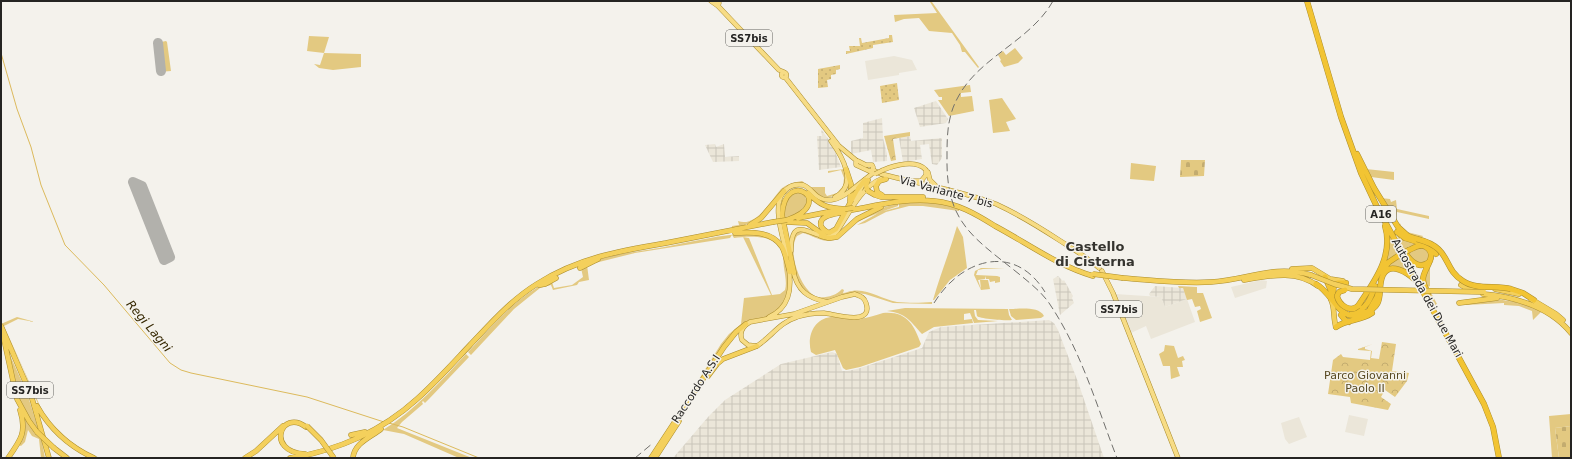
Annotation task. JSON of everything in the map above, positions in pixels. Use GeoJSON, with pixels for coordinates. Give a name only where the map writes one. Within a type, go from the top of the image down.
{"type":"FeatureCollection","features":[{"type":"Feature","properties":{"kind":"highway","name":"Autostrada dei Due Mari"},"geometry":{"type":"LineString","coordinates":[[1308,1],[1353,154],[1366,185],[1432,306]]}},
{"type":"Feature","properties":{"kind":"highway","name":"Autostrada dei Due Mari"},"geometry":{"type":"LineString","coordinates":[[1342,117],[1364,176],[1383,214],[1490,410],[1498,435],[1500,458]]}},
{"type":"Feature","properties":{"kind":"highway"},"geometry":{"type":"LineString","coordinates":[[1348,132],[1361,164],[1394,228],[1408,240],[1426,243],[1432,247],[1436,254]]}},
{"type":"Feature","properties":{"kind":"highway"},"geometry":{"type":"LineString","coordinates":[[846,168],[850,178],[851,188],[849,208]]}},
{"type":"Feature","properties":{"kind":"highway"},"geometry":{"type":"LineString","coordinates":[[886,178],[879,181],[876,188],[878,194],[887,197]]}},
{"type":"Feature","properties":{"kind":"highway"},"geometry":{"type":"LineString","coordinates":[[849,208],[824,217],[821,224],[823,230],[829,232],[836,229],[849,208],[857,190],[866,180]]}},
{"type":"Feature","properties":{"kind":"highway"},"geometry":{"type":"LineString","coordinates":[[866,180],[868,190],[875,195],[887,197],[916,196],[946,201],[962,207],[1065,263],[1093,275],[1151,281],[1210,283],[1254,275],[1308,268],[1316,270],[1326,277],[1342,282]]}},
{"type":"Feature","properties":{"kind":"highway"},"geometry":{"type":"LineString","coordinates":[[1357,312],[1372,287],[1387,254],[1388,241],[1384,224],[1366,185]]}},
{"type":"Feature","properties":{"kind":"highway"},"geometry":{"type":"LineString","coordinates":[[1374,188],[1398,227],[1408,236],[1431,243],[1440,249],[1455,274],[1464,282],[1474,285],[1511,289],[1523,293],[1534,300],[1571,333]]}},
{"type":"Feature","properties":{"kind":"highway"},"geometry":{"type":"LineString","coordinates":[[780,218],[781,202],[788,192],[794,189],[803,189],[817,203],[825,207],[849,208],[914,200],[935,201],[962,207]]}},
{"type":"Feature","properties":{"kind":"highway"},"geometry":{"type":"LineString","coordinates":[[466,351],[512,305],[557,274],[598,259],[735,231],[757,221],[784,191]]}},
{"type":"Feature","properties":{"kind":"highway"},"geometry":{"type":"LineString","coordinates":[[787,221],[802,213],[806,209],[809,199],[807,194],[802,191],[794,191],[783,203],[782,215],[792,272]]}},
{"type":"Feature","properties":{"kind":"highway"},"geometry":{"type":"LineString","coordinates":[[349,458],[353,447],[420,400],[492,322],[517,298],[538,283],[573,265],[606,254],[773,224],[849,208],[905,198],[927,198]]}},
{"type":"Feature","properties":{"kind":"highway"},"geometry":{"type":"LineString","coordinates":[[787,221],[807,223],[823,236],[829,238],[837,237],[852,223],[870,212],[901,201]]}},
{"type":"Feature","properties":{"kind":"highway"},"geometry":{"type":"LineString","coordinates":[[1383,214],[1412,262],[1423,265],[1431,258]]}},
{"type":"Feature","properties":{"kind":"highway"},"geometry":{"type":"LineString","coordinates":[[735,231],[758,233],[776,241],[781,246],[792,272]]}},
{"type":"Feature","properties":{"kind":"highway"},"geometry":{"type":"LineString","coordinates":[[1426,243],[1432,239]]}},
{"type":"Feature","properties":{"kind":"highway"},"geometry":{"type":"LineString","coordinates":[[1339,313],[1357,312],[1367,305],[1383,268],[1398,256],[1418,246],[1424,246],[1429,250],[1431,258],[1423,279],[1432,306]]}},
{"type":"Feature","properties":{"kind":"highway"},"geometry":{"type":"LineString","coordinates":[[580,268],[598,259]]}},
{"type":"Feature","properties":{"kind":"highway"},"geometry":{"type":"LineString","coordinates":[[1368,312],[1377,296],[1383,268]]}},
{"type":"Feature","properties":{"kind":"highway"},"geometry":{"type":"LineString","coordinates":[[1336,327],[1343,323],[1371,314],[1380,296],[1383,275],[1387,271],[1394,269],[1404,271],[1412,277],[1432,306]]}},
{"type":"Feature","properties":{"kind":"highway"},"geometry":{"type":"LineString","coordinates":[[1157,281],[1202,285],[1238,281],[1270,273],[1290,270],[1352,289],[1514,295],[1524,298],[1546,310],[1563,320],[1571,328]]}},
{"type":"Feature","properties":{"kind":"highway"},"geometry":{"type":"LineString","coordinates":[[1270,273],[1296,276],[1316,284],[1330,294],[1339,313]]}},
{"type":"Feature","properties":{"kind":"highway"},"geometry":{"type":"LineString","coordinates":[[1310,276],[1345,291]]}},
{"type":"Feature","properties":{"kind":"highway"},"geometry":{"type":"LineString","coordinates":[[1334,296],[1334,286],[1342,282],[1346,276]]}},
{"type":"Feature","properties":{"kind":"highway"},"geometry":{"type":"LineString","coordinates":[[1326,277],[1339,313],[1336,327]]}},
{"type":"Feature","properties":{"kind":"highway"},"geometry":{"type":"LineString","coordinates":[[539,285],[556,278]]}},
{"type":"Feature","properties":{"kind":"highway"},"geometry":{"type":"LineString","coordinates":[[1342,282],[1345,291]]}},
{"type":"Feature","properties":{"kind":"highway"},"geometry":{"type":"LineString","coordinates":[[1316,284],[1325,292],[1345,320],[1350,322]]}},
{"type":"Feature","properties":{"kind":"highway"},"geometry":{"type":"LineString","coordinates":[[1461,285],[1466,288],[1511,292],[1534,300]]}},
{"type":"Feature","properties":{"kind":"highway"},"geometry":{"type":"LineString","coordinates":[[1372,287],[1358,306],[1353,309],[1349,309],[1339,300],[1337,296],[1339,292],[1345,291],[1364,292],[1484,293],[1516,298],[1546,310]]}},
{"type":"Feature","properties":{"kind":"highway"},"geometry":{"type":"LineString","coordinates":[[1459,303],[1497,298],[1516,298]]}},
{"type":"Feature","properties":{"kind":"highway"},"geometry":{"type":"LineString","coordinates":[[1348,313],[1357,315],[1368,312],[1376,306]]}},
{"type":"Feature","properties":{"kind":"highway","name":"Raccordo A.S.I"},"geometry":{"type":"LineString","coordinates":[[651,458],[724,347],[736,332],[746,324]]}},
{"type":"Feature","properties":{"kind":"highway","name":"SS7bis"},"geometry":{"type":"LineString","coordinates":[[1,326],[18,362],[32,398],[48,458]]}},
{"type":"Feature","properties":{"kind":"highway"},"geometry":{"type":"LineString","coordinates":[[2,333],[24,429],[20,442],[8,458]]}},
{"type":"Feature","properties":{"kind":"highway","name":"SS7bis"},"geometry":{"type":"LineString","coordinates":[[2,333],[29,395],[48,458]]}},
{"type":"Feature","properties":{"kind":"highway","name":"Raccordo A.S.I"},"geometry":{"type":"LineString","coordinates":[[655,458],[717,364],[729,355],[757,346]]}},
{"type":"Feature","properties":{"kind":"highway"},"geometry":{"type":"LineString","coordinates":[[32,398],[45,418],[57,432],[75,448],[94,458]]}},
{"type":"Feature","properties":{"kind":"highway"},"geometry":{"type":"LineString","coordinates":[[17,399],[37,432],[67,458]]}},
{"type":"Feature","properties":{"kind":"highway"},"geometry":{"type":"LineString","coordinates":[[245,458],[256,451],[288,422],[298,421],[307,427],[320,440],[333,458]]}},
{"type":"Feature","properties":{"kind":"highway"},"geometry":{"type":"LineString","coordinates":[[307,427],[297,422],[292,422],[284,427],[280,440],[289,450],[299,454],[315,454]]}},
{"type":"Feature","properties":{"kind":"highway"},"geometry":{"type":"LineString","coordinates":[[303,458],[344,446],[352,440],[378,429]]}},
{"type":"Feature","properties":{"kind":"highway"},"geometry":{"type":"LineString","coordinates":[[353,458],[353,453],[358,445],[378,429]]}},
{"type":"Feature","properties":{"kind":"highway"},"geometry":{"type":"LineString","coordinates":[[352,440],[367,436]]}},
{"type":"Feature","properties":{"kind":"highway"},"geometry":{"type":"LineString","coordinates":[[290,458],[315,454],[344,446]]}},
{"type":"Feature","properties":{"kind":"main road","name":"SS7bis"},"geometry":{"type":"LineString","coordinates":[[711,1],[718,6],[783,74],[822,125]]}},
{"type":"Feature","properties":{"kind":"main road","name":"SS7bis"},"geometry":{"type":"LineString","coordinates":[[716,1],[719,2],[718,6]]}},
{"type":"Feature","properties":{"kind":"main road","name":"Via Variante 7 bis"},"geometry":{"type":"LineString","coordinates":[[822,125],[839,146],[857,161],[856,165],[874,173],[963,194],[994,204],[1023,218],[1041,229],[1088,259],[1100,270],[1113,293],[1178,458]]}},
{"type":"Feature","properties":{"kind":"main road"},"geometry":{"type":"LineString","coordinates":[[822,125],[846,168],[848,183],[840,194],[832,198],[821,197],[804,186],[794,185],[784,191],[778,204],[778,212],[792,272],[798,284],[804,294],[817,300],[828,302]]}},
{"type":"Feature","properties":{"kind":"main road"},"geometry":{"type":"LineString","coordinates":[[813,192],[824,200],[838,198],[882,169],[900,164],[914,163],[921,164],[927,169],[932,183],[941,189]]}},
{"type":"Feature","properties":{"kind":"main road"},"geometry":{"type":"LineString","coordinates":[[765,319],[777,314],[786,304],[791,288],[791,241],[795,232],[803,229],[823,236],[832,236],[838,230],[849,208],[876,181],[886,178],[921,181],[924,178],[926,170],[921,165],[911,164],[882,169]]}},
{"type":"Feature","properties":{"kind":"main road"},"geometry":{"type":"LineString","coordinates":[[854,294],[861,296],[865,300],[867,306],[864,314],[855,318],[824,313],[805,314],[795,317],[776,328],[757,346],[748,345],[742,340],[740,333],[746,324],[794,314],[828,302],[854,294]]}},
{"type":"Feature","properties":{"kind":"shaded area"},"geometry":{"type":"Polygon","coordinates":[[[894,56],[912,60],[917,70],[899,73],[899,75],[868,80],[865,61],[894,56]]]}},
{"type":"Feature","properties":{"kind":"shaded area"},"geometry":{"type":"Polygon","coordinates":[[[936,101],[948,119],[946,123],[920,127],[914,108],[936,101]]]}},
{"type":"Feature","properties":{"kind":"shaded area"},"geometry":{"type":"Polygon","coordinates":[[[882,118],[883,138],[887,161],[873,162],[871,150],[851,154],[851,141],[863,138],[863,123],[882,118]]]}},
{"type":"Feature","properties":{"kind":"shaded area"},"geometry":{"type":"Polygon","coordinates":[[[821,129],[832,144],[841,167],[819,170],[817,136],[822,136],[821,129]]]}},
{"type":"Feature","properties":{"kind":"shaded area"},"geometry":{"type":"Polygon","coordinates":[[[910,136],[911,141],[942,138],[942,158],[937,165],[932,164],[929,144],[920,145],[922,159],[903,162],[899,138],[910,136]]]}},
{"type":"Feature","properties":{"kind":"shaded area"},"geometry":{"type":"Polygon","coordinates":[[[715,144],[716,147],[724,144],[725,157],[739,156],[739,161],[713,162],[705,145],[715,144]]]}},
{"type":"Feature","properties":{"kind":"shaded area"},"geometry":{"type":"Polygon","coordinates":[[[1058,276],[1063,281],[1064,280],[1073,296],[1072,298],[1074,303],[1060,315],[1053,279],[1058,276]]]}},
{"type":"Feature","properties":{"kind":"shaded area"},"geometry":{"type":"Polygon","coordinates":[[[1261,280],[1267,281],[1266,288],[1235,298],[1231,287],[1261,280]]]}},
{"type":"Feature","properties":{"kind":"shaded area"},"geometry":{"type":"Polygon","coordinates":[[[1155,286],[1183,288],[1187,299],[1165,307],[1161,297],[1150,296],[1149,294],[1155,286]]]}},
{"type":"Feature","properties":{"kind":"shaded area"},"geometry":{"type":"Polygon","coordinates":[[[1115,294],[1161,297],[1165,307],[1187,299],[1195,322],[1151,339],[1146,326],[1131,333],[1115,294]]]}},
{"type":"Feature","properties":{"kind":"shaded area"},"geometry":{"type":"Polygon","coordinates":[[[1049,320],[1054,323],[1058,330],[1078,382],[1104,458],[673,458],[708,417],[725,400],[781,364],[832,352],[837,354],[842,371],[847,371],[922,348],[929,332],[941,327],[1049,320]]]}},
{"type":"Feature","properties":{"kind":"shaded area"},"geometry":{"type":"Polygon","coordinates":[[[1349,415],[1368,419],[1364,436],[1345,432],[1349,415]]]}},
{"type":"Feature","properties":{"kind":"shaded area"},"geometry":{"type":"Polygon","coordinates":[[[1299,417],[1307,437],[1289,444],[1285,439],[1281,423],[1299,417]]]}},
{"type":"Feature","properties":{"kind":"green space"},"geometry":{"type":"Polygon","coordinates":[[[930,2],[932,2],[979,67],[978,68],[965,52],[962,52],[960,45],[952,33],[929,31],[919,18],[904,19],[895,22],[894,15],[937,13],[930,2]]]}},
{"type":"Feature","properties":{"kind":"green space"},"geometry":{"type":"Polygon","coordinates":[[[889,35],[892,35],[893,42],[873,45],[873,48],[846,54],[846,51],[850,51],[849,46],[860,46],[859,38],[861,38],[862,43],[889,38],[889,35]]]}},
{"type":"Feature","properties":{"kind":"green space"},"geometry":{"type":"Polygon","coordinates":[[[309,36],[329,37],[324,53],[307,51],[309,36]]]}},
{"type":"Feature","properties":{"kind":"green space"},"geometry":{"type":"Polygon","coordinates":[[[166,41],[171,71],[159,72],[156,43],[166,41]]]}},
{"type":"Feature","properties":{"kind":"green space"},"geometry":{"type":"Polygon","coordinates":[[[1015,48],[1023,58],[1018,63],[1004,67],[998,55],[1003,51],[1006,55],[1015,48]]]}},
{"type":"Feature","properties":{"kind":"green space"},"geometry":{"type":"Polygon","coordinates":[[[324,53],[361,54],[361,67],[333,70],[319,68],[314,64],[320,65],[324,53]]]}},
{"type":"Feature","properties":{"kind":"green space"},"geometry":{"type":"Polygon","coordinates":[[[840,65],[840,69],[836,70],[836,74],[831,75],[831,79],[827,80],[828,87],[818,88],[818,69],[840,65]]]}},
{"type":"Feature","properties":{"kind":"green space"},"geometry":{"type":"Polygon","coordinates":[[[897,83],[899,100],[882,103],[880,86],[897,83]]]}},
{"type":"Feature","properties":{"kind":"green space"},"geometry":{"type":"Polygon","coordinates":[[[970,85],[971,92],[961,93],[961,97],[972,96],[974,111],[949,116],[938,100],[942,100],[942,97],[939,97],[934,90],[970,85]]]}},
{"type":"Feature","properties":{"kind":"green space"},"geometry":{"type":"Polygon","coordinates":[[[1002,98],[1016,119],[1006,122],[1010,131],[993,133],[989,100],[1002,98]]]}},
{"type":"Feature","properties":{"kind":"green space"},"geometry":{"type":"Polygon","coordinates":[[[910,132],[910,136],[893,139],[896,160],[891,161],[884,136],[910,132]]]}},
{"type":"Feature","properties":{"kind":"green space"},"geometry":{"type":"Polygon","coordinates":[[[1181,160],[1205,160],[1204,176],[1180,177],[1181,160]]]}},
{"type":"Feature","properties":{"kind":"green space"},"geometry":{"type":"Polygon","coordinates":[[[1131,163],[1156,166],[1154,181],[1130,179],[1131,163]]]}},
{"type":"Feature","properties":{"kind":"green space"},"geometry":{"type":"Polygon","coordinates":[[[845,169],[845,187],[837,195],[827,198],[796,183],[774,205],[759,217],[742,226],[732,229],[732,226],[739,225],[738,221],[745,222],[757,217],[781,189],[791,184],[802,181],[811,187],[825,187],[825,193],[827,196],[837,193],[843,186],[844,178],[841,170],[828,173],[828,171],[845,169]]]}},
{"type":"Feature","properties":{"kind":"green space"},"geometry":{"type":"Polygon","coordinates":[[[1366,169],[1394,172],[1394,180],[1371,177],[1366,169]]]}},
{"type":"Feature","properties":{"kind":"green space"},"geometry":{"type":"Polygon","coordinates":[[[802,192],[808,202],[797,215],[783,219],[783,209],[790,194],[802,192]]]}},
{"type":"Feature","properties":{"kind":"green space"},"geometry":{"type":"Polygon","coordinates":[[[1381,198],[1390,199],[1391,202],[1396,200],[1397,209],[1429,216],[1429,219],[1397,212],[1396,223],[1401,224],[1400,226],[1407,232],[1423,236],[1421,239],[1412,236],[1396,224],[1381,198]]]}},
{"type":"Feature","properties":{"kind":"green space"},"geometry":{"type":"Polygon","coordinates":[[[899,203],[939,203],[959,209],[959,211],[923,206],[909,206],[886,212],[865,223],[857,225],[880,212],[899,207],[899,203]]]}},
{"type":"Feature","properties":{"kind":"green space"},"geometry":{"type":"Polygon","coordinates":[[[898,204],[898,206],[858,222],[834,240],[823,240],[803,233],[797,236],[794,243],[794,260],[797,270],[805,287],[817,297],[831,296],[842,289],[844,290],[843,293],[858,290],[869,292],[897,302],[932,302],[932,304],[893,303],[865,294],[855,293],[844,294],[830,300],[820,300],[803,291],[797,279],[792,250],[795,234],[802,230],[831,239],[871,213],[898,204]]]}},
{"type":"Feature","properties":{"kind":"green space"},"geometry":{"type":"Polygon","coordinates":[[[957,226],[963,237],[967,268],[950,280],[933,300],[951,245],[957,226]]]}},
{"type":"Feature","properties":{"kind":"green space"},"geometry":{"type":"Polygon","coordinates":[[[1388,232],[1412,276],[1389,269],[1385,265],[1388,232]]]}},
{"type":"Feature","properties":{"kind":"green space"},"geometry":{"type":"Polygon","coordinates":[[[754,233],[770,238],[778,244],[781,248],[785,258],[788,275],[788,292],[782,307],[767,317],[743,325],[730,336],[656,448],[721,344],[729,334],[741,324],[744,298],[771,295],[743,237],[734,238],[732,235],[730,238],[635,253],[587,265],[598,260],[618,255],[730,235],[754,233]],[[743,237],[749,238],[772,295],[780,294],[785,290],[786,285],[781,249],[777,244],[766,238],[743,237]]]}},
{"type":"Feature","properties":{"kind":"green space"},"geometry":{"type":"Polygon","coordinates":[[[1396,234],[1431,248],[1434,259],[1430,266],[1430,286],[1428,287],[1437,304],[1435,305],[1430,297],[1425,281],[1425,276],[1432,255],[1423,247],[1429,253],[1428,261],[1420,265],[1406,253],[1396,234]]]}},
{"type":"Feature","properties":{"kind":"green space"},"geometry":{"type":"Polygon","coordinates":[[[587,265],[589,280],[579,282],[577,285],[553,290],[551,285],[540,288],[514,309],[471,355],[468,352],[508,310],[530,292],[555,279],[558,280],[552,282],[554,288],[572,285],[583,277],[581,268],[587,265]]]}},
{"type":"Feature","properties":{"kind":"green space"},"geometry":{"type":"Polygon","coordinates":[[[981,268],[1005,269],[978,270],[976,275],[1000,277],[1000,282],[995,283],[995,281],[990,282],[985,276],[985,279],[978,280],[981,289],[980,280],[988,280],[990,289],[981,290],[974,275],[975,271],[981,268]]]}},
{"type":"Feature","properties":{"kind":"green space"},"geometry":{"type":"Polygon","coordinates":[[[1178,286],[1197,287],[1197,293],[1203,293],[1212,318],[1200,322],[1197,311],[1201,309],[1200,306],[1195,307],[1192,299],[1187,300],[1183,288],[1179,288],[1178,286]]]}},
{"type":"Feature","properties":{"kind":"green space"},"geometry":{"type":"Polygon","coordinates":[[[1496,299],[1522,303],[1542,311],[1533,320],[1532,311],[1519,306],[1504,305],[1504,303],[1466,305],[1466,303],[1496,299]]]}},
{"type":"Feature","properties":{"kind":"green space"},"geometry":{"type":"Polygon","coordinates":[[[905,308],[1008,309],[1012,320],[994,320],[979,317],[977,316],[976,310],[974,310],[975,316],[978,320],[998,321],[974,323],[970,313],[964,314],[964,320],[972,319],[973,323],[934,327],[922,334],[903,315],[887,311],[905,308]]]}},
{"type":"Feature","properties":{"kind":"green space"},"geometry":{"type":"Polygon","coordinates":[[[1009,309],[1033,309],[1044,316],[1041,318],[1016,320],[1011,316],[1009,309]]]}},
{"type":"Feature","properties":{"kind":"green space"},"geometry":{"type":"Polygon","coordinates":[[[883,313],[898,314],[904,317],[912,325],[918,337],[921,344],[919,347],[860,367],[846,370],[843,368],[835,350],[816,355],[811,352],[810,340],[813,330],[820,321],[825,318],[834,317],[859,319],[883,313]]]}},
{"type":"Feature","properties":{"kind":"green space"},"geometry":{"type":"Polygon","coordinates":[[[17,317],[35,322],[18,319],[4,326],[45,415],[38,405],[19,359],[1,324],[17,317]]]}},
{"type":"Feature","properties":{"kind":"green space","name":"Parco Giovanni Paolo II"},"geometry":{"type":"Polygon","coordinates":[[[1382,342],[1396,344],[1392,371],[1409,373],[1407,381],[1395,397],[1385,390],[1381,397],[1391,404],[1388,410],[1351,403],[1350,397],[1328,394],[1333,360],[1341,354],[1343,357],[1370,360],[1371,351],[1358,349],[1373,344],[1365,347],[1365,349],[1372,351],[1371,358],[1379,359],[1382,342]]]}},
{"type":"Feature","properties":{"kind":"green space"},"geometry":{"type":"Polygon","coordinates":[[[1165,345],[1174,346],[1178,358],[1183,356],[1185,360],[1182,361],[1183,367],[1177,367],[1180,376],[1171,379],[1170,366],[1163,366],[1159,354],[1164,351],[1165,345]]]}},
{"type":"Feature","properties":{"kind":"green space"},"geometry":{"type":"Polygon","coordinates":[[[9,353],[27,393],[39,432],[30,421],[18,399],[9,353]]]}},
{"type":"Feature","properties":{"kind":"green space"},"geometry":{"type":"Polygon","coordinates":[[[466,354],[469,357],[425,403],[423,401],[423,404],[397,428],[472,458],[459,458],[404,434],[383,430],[416,405],[466,354]]]}},
{"type":"Feature","properties":{"kind":"green space"},"geometry":{"type":"Polygon","coordinates":[[[21,409],[41,438],[45,458],[41,458],[39,439],[32,436],[28,430],[25,442],[21,446],[19,445],[21,441],[21,409]]]}},
{"type":"Feature","properties":{"kind":"green space"},"geometry":{"type":"Polygon","coordinates":[[[1571,414],[1571,426],[1555,428],[1559,458],[1552,458],[1549,416],[1571,414]]]}},
{"type":"Feature","properties":{"kind":"green space"},"geometry":{"type":"Polygon","coordinates":[[[47,419],[68,439],[86,452],[100,458],[91,456],[66,440],[47,419]]]}},
{"type":"Feature","properties":{"kind":"green space"},"geometry":{"type":"Polygon","coordinates":[[[1571,426],[1571,458],[1559,458],[1555,428],[1571,426]]]}},
{"type":"Feature","properties":{"kind":"waterway","name":"Regi Lagni"},"geometry":{"type":"LineString","coordinates":[[1,53],[17,109],[31,147],[41,185],[65,245],[104,285],[170,363],[181,370],[191,373],[307,397],[384,422]]}},
{"type":"Feature","properties":{"kind":"waterway","name":"Regi Lagni"},"geometry":{"type":"LineString","coordinates":[[389,423],[403,427],[479,458]]}},
{"type":"Feature","properties":{"kind":"runway"},"geometry":{"type":"LineString","coordinates":[[158,43],[161,71]]}},
{"type":"Feature","properties":{"kind":"runway"},"geometry":{"type":"LineString","coordinates":[[133,182],[142,186],[170,257],[164,260],[133,182]]}},
{"type":"Feature","properties":{"kind":"railway"},"geometry":{"type":"LineString","coordinates":[[1053,1],[1031,28],[991,60],[966,84],[957,99],[951,113],[948,128],[948,180],[951,198],[957,214],[965,226],[988,249],[1041,293],[1048,301],[1062,324],[1072,342],[1088,380],[1117,458]]}},
{"type":"Feature","properties":{"kind":"railway"},"geometry":{"type":"LineString","coordinates":[[934,303],[945,288],[958,276],[973,267],[988,262],[1003,262],[1018,266],[1032,276],[1045,292]]}},
{"type":"Feature","properties":{"kind":"railway"},"geometry":{"type":"LineString","coordinates":[[635,458],[653,443]]}},
{"type":"Feature","properties":{"kind":"district","name":"Castello di Cisterna"},"geometry":{"type":"Point","coordinates":[1095,254]}}]}
